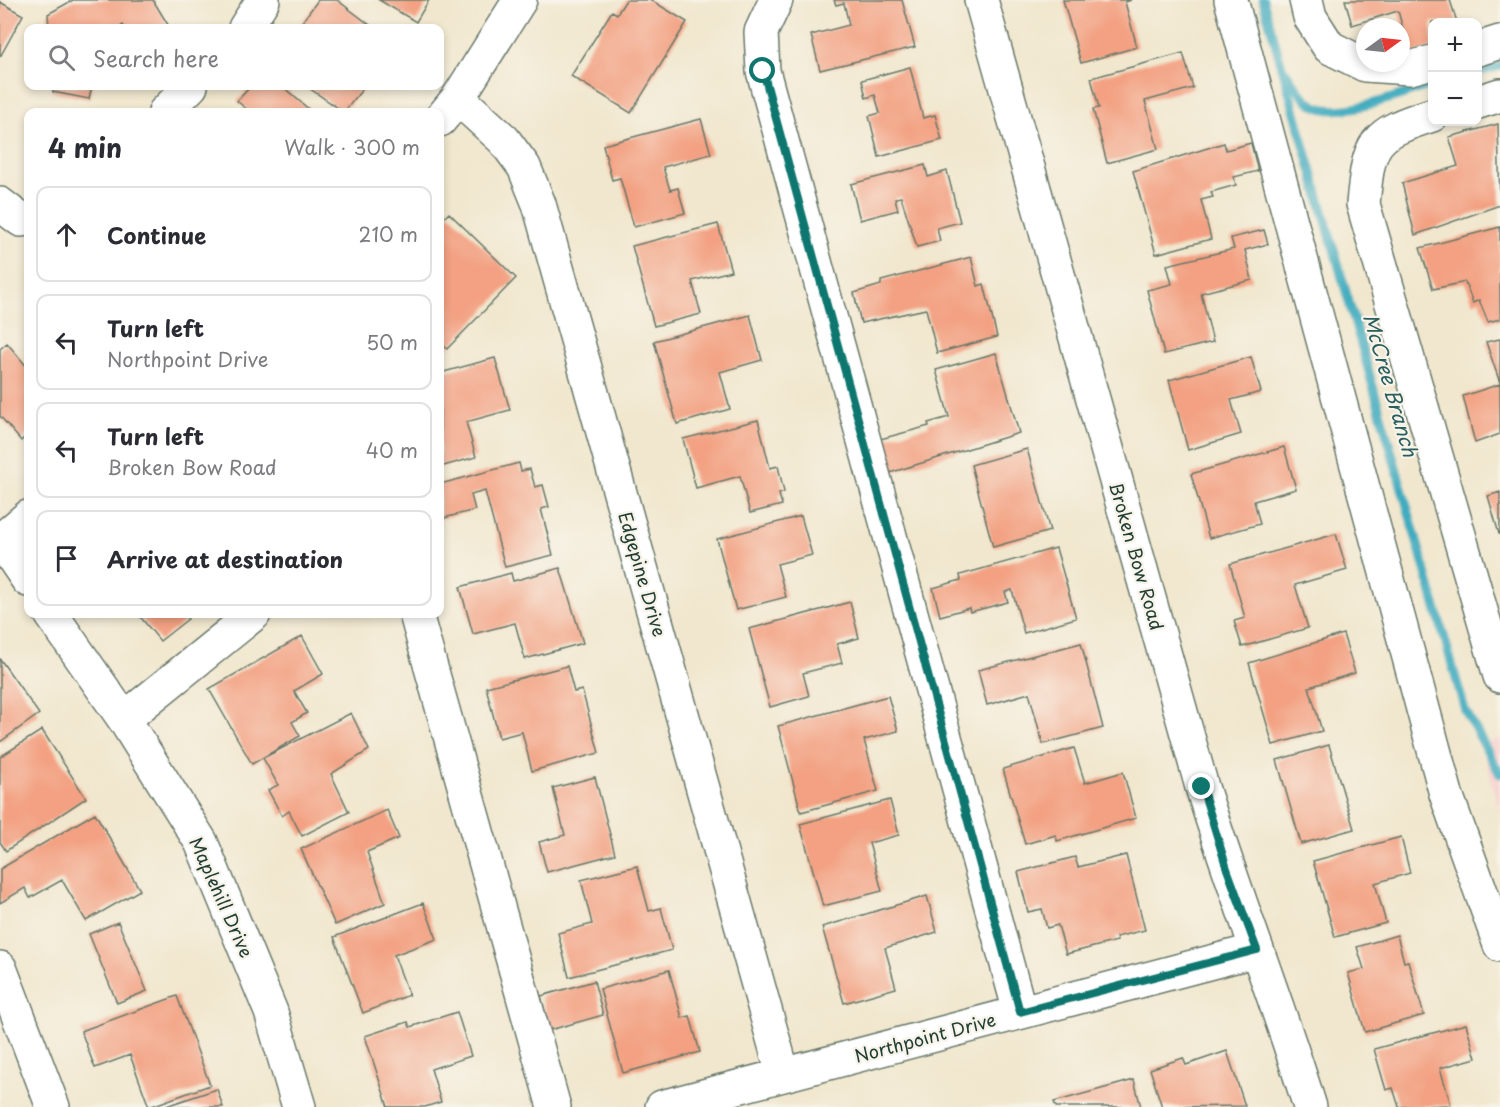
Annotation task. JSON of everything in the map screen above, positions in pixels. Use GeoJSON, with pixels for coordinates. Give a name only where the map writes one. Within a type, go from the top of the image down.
{"type":"FeatureCollection","features":[{"type":"Feature","properties":{"kind":"street"},"geometry":{"type":"LineString","coordinates":[[248,24],[263,0]]}},
{"type":"Feature","properties":{"kind":"street"},"geometry":{"type":"LineString","coordinates":[[449,109],[520,0]]}},
{"type":"Feature","properties":{"kind":"street"},"geometry":{"type":"LineString","coordinates":[[776,0],[761,32],[763,71],[1020,1012]]}},
{"type":"Feature","properties":{"kind":"street","name":"Broken Bow Road"},"geometry":{"type":"LineString","coordinates":[[981,0],[1202,787],[1227,869],[1288,1036],[1310,1107]]}},
{"type":"Feature","properties":{"kind":"street"},"geometry":{"type":"LineString","coordinates":[[1231,0],[1446,794],[1500,945]]}},
{"type":"Feature","properties":{"kind":"street"},"geometry":{"type":"LineString","coordinates":[[1306,0],[1310,17],[1329,47],[1365,65],[1410,68],[1428,63]]}},
{"type":"Feature","properties":{"kind":"street"},"geometry":{"type":"LineString","coordinates":[[1482,48],[1500,42]]}},
{"type":"Feature","properties":{"kind":"street"},"geometry":{"type":"LineString","coordinates":[[169,108],[187,90]]}},
{"type":"Feature","properties":{"kind":"street"},"geometry":{"type":"LineString","coordinates":[[1482,101],[1500,95]]}},
{"type":"Feature","properties":{"kind":"street","name":"Edgepine Drive"},"geometry":{"type":"LineString","coordinates":[[449,109],[504,140],[524,167],[539,204],[783,1074]]}},
{"type":"Feature","properties":{"kind":"street"},"geometry":{"type":"LineString","coordinates":[[1428,116],[1398,126],[1375,143],[1366,169],[1363,204],[1500,676]]}},
{"type":"Feature","properties":{"kind":"street"},"geometry":{"type":"LineString","coordinates":[[0,204],[21,220],[24,220]]}},
{"type":"Feature","properties":{"kind":"street"},"geometry":{"type":"LineString","coordinates":[[24,520],[0,539],[24,574]]}},
{"type":"Feature","properties":{"kind":"street","name":"Maplehill Drive"},"geometry":{"type":"LineString","coordinates":[[54,618],[124,719],[201,842],[271,1012],[299,1107]]}},
{"type":"Feature","properties":{"kind":"street"},"geometry":{"type":"LineString","coordinates":[[124,719],[249,618]]}},
{"type":"Feature","properties":{"kind":"street"},"geometry":{"type":"LineString","coordinates":[[417,618],[554,1107]]}},
{"type":"Feature","properties":{"kind":"street","name":"Northpoint Drive"},"geometry":{"type":"LineString","coordinates":[[662,1107],[1257,950]]}},
{"type":"Feature","properties":{"kind":"street"},"geometry":{"type":"LineString","coordinates":[[0,968],[53,1107]]}},
{"type":"Feature","properties":{"kind":"shaded area"},"geometry":{"type":"Polygon","coordinates":[[[1500,739],[1500,815],[1482,743],[1500,739]]]}},
{"type":"Feature","properties":{"kind":"building"},"geometry":{"type":"Polygon","coordinates":[[[73,0],[153,0],[168,24],[49,24],[48,14],[73,0]]]}},
{"type":"Feature","properties":{"kind":"building"},"geometry":{"type":"Polygon","coordinates":[[[318,0],[337,0],[369,24],[300,24],[318,0]]]}},
{"type":"Feature","properties":{"kind":"building"},"geometry":{"type":"Polygon","coordinates":[[[379,0],[429,0],[416,22],[379,0]]]}},
{"type":"Feature","properties":{"kind":"building"},"geometry":{"type":"Polygon","coordinates":[[[626,0],[651,0],[687,22],[631,113],[571,76],[612,11],[617,14],[626,0]]]}},
{"type":"Feature","properties":{"kind":"building"},"geometry":{"type":"Polygon","coordinates":[[[834,0],[902,0],[915,47],[820,70],[811,35],[849,25],[844,3],[836,5],[834,0]]]}},
{"type":"Feature","properties":{"kind":"building"},"geometry":{"type":"Polygon","coordinates":[[[1063,0],[1131,0],[1125,2],[1137,47],[1081,63],[1063,0]]]}},
{"type":"Feature","properties":{"kind":"building"},"geometry":{"type":"Polygon","coordinates":[[[1345,0],[1450,0],[1456,18],[1428,18],[1428,48],[1410,54],[1410,18],[1400,18],[1398,11],[1375,18],[1356,18],[1356,24],[1352,25],[1345,0]]]}},
{"type":"Feature","properties":{"kind":"building"},"geometry":{"type":"Polygon","coordinates":[[[0,2],[23,15],[0,57],[0,2]]]}},
{"type":"Feature","properties":{"kind":"building"},"geometry":{"type":"Polygon","coordinates":[[[1183,53],[1193,88],[1145,101],[1158,149],[1107,163],[1093,109],[1099,108],[1091,78],[1183,53]]]}},
{"type":"Feature","properties":{"kind":"building"},"geometry":{"type":"Polygon","coordinates":[[[910,67],[923,118],[935,115],[942,140],[879,157],[869,116],[880,113],[875,95],[866,98],[862,80],[910,67]]]}},
{"type":"Feature","properties":{"kind":"building"},"geometry":{"type":"Polygon","coordinates":[[[53,90],[91,90],[89,99],[53,92],[53,90]]]}},
{"type":"Feature","properties":{"kind":"building"},"geometry":{"type":"Polygon","coordinates":[[[247,90],[287,90],[307,108],[245,108],[237,101],[247,90]]]}},
{"type":"Feature","properties":{"kind":"building"},"geometry":{"type":"Polygon","coordinates":[[[312,90],[362,90],[347,108],[338,108],[312,90]]]}},
{"type":"Feature","properties":{"kind":"building"},"geometry":{"type":"Polygon","coordinates":[[[701,119],[711,154],[663,167],[670,190],[678,188],[685,213],[634,227],[620,178],[612,180],[603,145],[701,119]]]}},
{"type":"Feature","properties":{"kind":"building"},"geometry":{"type":"Polygon","coordinates":[[[1498,124],[1500,205],[1415,235],[1402,183],[1458,166],[1449,137],[1498,124]]]}},
{"type":"Feature","properties":{"kind":"building"},"geometry":{"type":"Polygon","coordinates":[[[1224,143],[1226,150],[1251,143],[1258,171],[1234,177],[1236,185],[1211,192],[1213,197],[1201,200],[1211,239],[1156,254],[1133,171],[1224,143]]]}},
{"type":"Feature","properties":{"kind":"building"},"geometry":{"type":"Polygon","coordinates":[[[925,165],[928,177],[947,171],[960,222],[937,228],[940,241],[917,247],[901,197],[895,198],[898,210],[860,220],[851,184],[925,165]]]}},
{"type":"Feature","properties":{"kind":"building"},"geometry":{"type":"Polygon","coordinates":[[[449,213],[516,278],[447,349],[444,346],[444,218],[449,213]]]}},
{"type":"Feature","properties":{"kind":"building"},"geometry":{"type":"Polygon","coordinates":[[[718,224],[731,271],[692,281],[701,314],[654,326],[632,246],[718,224]]]}},
{"type":"Feature","properties":{"kind":"building"},"geometry":{"type":"Polygon","coordinates":[[[1500,227],[1500,319],[1488,322],[1479,300],[1473,303],[1465,282],[1433,289],[1420,248],[1500,227]]]}},
{"type":"Feature","properties":{"kind":"building"},"geometry":{"type":"Polygon","coordinates":[[[1264,230],[1268,244],[1245,250],[1252,280],[1201,293],[1213,342],[1164,354],[1147,290],[1172,284],[1167,265],[1234,249],[1231,238],[1264,230]]]}},
{"type":"Feature","properties":{"kind":"building"},"geometry":{"type":"Polygon","coordinates":[[[971,257],[978,286],[984,284],[997,337],[937,353],[926,309],[861,323],[854,293],[881,285],[881,281],[971,257]]]}},
{"type":"Feature","properties":{"kind":"building"},"geometry":{"type":"Polygon","coordinates":[[[750,315],[762,360],[720,372],[730,409],[677,424],[654,341],[750,315]]]}},
{"type":"Feature","properties":{"kind":"building"},"geometry":{"type":"Polygon","coordinates":[[[1500,339],[1500,383],[1486,342],[1500,339]]]}},
{"type":"Feature","properties":{"kind":"building"},"geometry":{"type":"Polygon","coordinates":[[[7,343],[24,363],[24,438],[21,441],[0,416],[0,349],[7,343]]]}},
{"type":"Feature","properties":{"kind":"building"},"geometry":{"type":"Polygon","coordinates":[[[996,353],[1019,433],[883,475],[873,441],[929,426],[928,423],[949,417],[936,370],[996,353]]]}},
{"type":"Feature","properties":{"kind":"building"},"geometry":{"type":"Polygon","coordinates":[[[1251,357],[1261,392],[1231,400],[1241,434],[1188,450],[1169,380],[1251,357]]]}},
{"type":"Feature","properties":{"kind":"building"},"geometry":{"type":"Polygon","coordinates":[[[495,358],[510,410],[466,422],[476,457],[444,466],[444,372],[495,358]]]}},
{"type":"Feature","properties":{"kind":"building"},"geometry":{"type":"Polygon","coordinates":[[[1500,384],[1500,434],[1475,443],[1463,396],[1500,384]]]}},
{"type":"Feature","properties":{"kind":"building"},"geometry":{"type":"Polygon","coordinates":[[[758,420],[770,468],[778,466],[784,492],[779,494],[782,505],[750,513],[740,476],[696,488],[683,439],[758,420]]]}},
{"type":"Feature","properties":{"kind":"building"},"geometry":{"type":"Polygon","coordinates":[[[1284,447],[1296,489],[1254,501],[1260,524],[1209,538],[1191,474],[1284,447]]]}},
{"type":"Feature","properties":{"kind":"building"},"geometry":{"type":"Polygon","coordinates":[[[1027,449],[1050,531],[993,547],[971,465],[1027,449]]]}},
{"type":"Feature","properties":{"kind":"building"},"geometry":{"type":"Polygon","coordinates":[[[519,463],[521,471],[530,469],[535,487],[543,485],[549,507],[541,509],[553,555],[505,567],[485,491],[471,495],[475,510],[444,518],[444,483],[519,463]]]}},
{"type":"Feature","properties":{"kind":"building"},"geometry":{"type":"Polygon","coordinates":[[[1500,492],[1500,534],[1499,534],[1488,496],[1500,492]]]}},
{"type":"Feature","properties":{"kind":"building"},"geometry":{"type":"Polygon","coordinates":[[[801,516],[812,555],[777,564],[786,597],[736,610],[717,539],[801,516]]]}},
{"type":"Feature","properties":{"kind":"building"},"geometry":{"type":"Polygon","coordinates":[[[1336,534],[1347,570],[1295,585],[1308,628],[1242,647],[1234,621],[1245,618],[1230,564],[1336,534]]]}},
{"type":"Feature","properties":{"kind":"building"},"geometry":{"type":"Polygon","coordinates":[[[1056,548],[1076,618],[1024,633],[1012,590],[1005,592],[1008,602],[970,612],[969,608],[940,616],[933,588],[961,580],[960,575],[1056,548]]]}},
{"type":"Feature","properties":{"kind":"building"},"geometry":{"type":"Polygon","coordinates":[[[560,568],[583,643],[525,659],[515,623],[473,634],[460,587],[511,573],[513,581],[560,568]]]}},
{"type":"Feature","properties":{"kind":"building"},"geometry":{"type":"Polygon","coordinates":[[[850,602],[859,638],[837,644],[842,663],[803,673],[809,696],[770,707],[749,629],[850,602]]]}},
{"type":"Feature","properties":{"kind":"building"},"geometry":{"type":"Polygon","coordinates":[[[141,618],[187,618],[188,619],[160,641],[141,618]]]}},
{"type":"Feature","properties":{"kind":"building"},"geometry":{"type":"Polygon","coordinates":[[[1343,634],[1355,673],[1309,687],[1322,731],[1273,745],[1249,663],[1343,634]]]}},
{"type":"Feature","properties":{"kind":"building"},"geometry":{"type":"Polygon","coordinates":[[[302,636],[323,674],[294,691],[307,713],[292,722],[300,736],[252,764],[209,689],[302,636]]]}},
{"type":"Feature","properties":{"kind":"building"},"geometry":{"type":"Polygon","coordinates":[[[1081,643],[1103,728],[1043,744],[1029,693],[987,705],[978,670],[1081,643]]]}},
{"type":"Feature","properties":{"kind":"building"},"geometry":{"type":"Polygon","coordinates":[[[0,659],[39,714],[0,742],[0,659]]]}},
{"type":"Feature","properties":{"kind":"building"},"geometry":{"type":"Polygon","coordinates":[[[567,666],[574,692],[582,690],[599,753],[532,771],[522,732],[499,738],[486,687],[567,666]]]}},
{"type":"Feature","properties":{"kind":"building"},"geometry":{"type":"Polygon","coordinates":[[[888,696],[898,731],[864,740],[878,791],[801,812],[778,726],[888,696]]]}},
{"type":"Feature","properties":{"kind":"building"},"geometry":{"type":"Polygon","coordinates":[[[351,713],[369,750],[331,774],[349,812],[302,836],[289,811],[282,816],[268,790],[278,785],[263,758],[351,713]]]}},
{"type":"Feature","properties":{"kind":"building"},"geometry":{"type":"Polygon","coordinates":[[[42,730],[86,798],[6,851],[0,842],[0,757],[42,730]]]}},
{"type":"Feature","properties":{"kind":"building"},"geometry":{"type":"Polygon","coordinates":[[[1329,745],[1354,829],[1301,844],[1277,760],[1329,745]]]}},
{"type":"Feature","properties":{"kind":"building"},"geometry":{"type":"Polygon","coordinates":[[[1074,748],[1085,783],[1123,772],[1136,818],[1057,841],[1056,835],[1025,844],[1003,769],[1074,748]]]}},
{"type":"Feature","properties":{"kind":"building"},"geometry":{"type":"Polygon","coordinates":[[[595,777],[615,854],[547,872],[539,842],[565,835],[553,788],[595,777]]]}},
{"type":"Feature","properties":{"kind":"building"},"geometry":{"type":"Polygon","coordinates":[[[890,800],[899,835],[869,843],[882,891],[823,906],[800,824],[890,800]]]}},
{"type":"Feature","properties":{"kind":"building"},"geometry":{"type":"Polygon","coordinates":[[[387,810],[399,838],[367,852],[385,903],[335,925],[301,849],[387,810]]]}},
{"type":"Feature","properties":{"kind":"building"},"geometry":{"type":"Polygon","coordinates":[[[95,813],[140,890],[86,921],[62,880],[30,898],[25,888],[0,903],[0,869],[95,813]]]}},
{"type":"Feature","properties":{"kind":"building"},"geometry":{"type":"Polygon","coordinates":[[[1401,837],[1410,873],[1375,883],[1386,923],[1335,937],[1313,861],[1401,837]]]}},
{"type":"Feature","properties":{"kind":"building"},"geometry":{"type":"Polygon","coordinates":[[[1126,855],[1145,930],[1116,937],[1117,941],[1066,954],[1058,925],[1047,928],[1042,909],[1028,912],[1018,872],[1075,857],[1078,867],[1126,855]]]}},
{"type":"Feature","properties":{"kind":"building"},"geometry":{"type":"Polygon","coordinates":[[[637,866],[649,911],[661,908],[672,950],[569,977],[558,933],[592,924],[581,880],[637,866]]]}},
{"type":"Feature","properties":{"kind":"building"},"geometry":{"type":"Polygon","coordinates":[[[927,896],[937,932],[885,948],[896,988],[844,1003],[822,927],[927,896]]]}},
{"type":"Feature","properties":{"kind":"building"},"geometry":{"type":"Polygon","coordinates":[[[423,903],[437,939],[394,955],[409,995],[363,1013],[334,937],[423,903]]]}},
{"type":"Feature","properties":{"kind":"building"},"geometry":{"type":"Polygon","coordinates":[[[118,922],[147,991],[117,1003],[89,934],[118,922]]]}},
{"type":"Feature","properties":{"kind":"building"},"geometry":{"type":"Polygon","coordinates":[[[1397,935],[1404,962],[1408,961],[1424,1015],[1365,1032],[1348,973],[1364,969],[1357,947],[1397,935]]]}},
{"type":"Feature","properties":{"kind":"building"},"geometry":{"type":"Polygon","coordinates":[[[669,970],[682,1018],[690,1016],[700,1052],[623,1073],[600,989],[669,970]]]}},
{"type":"Feature","properties":{"kind":"building"},"geometry":{"type":"Polygon","coordinates":[[[594,981],[603,1015],[550,1030],[541,996],[594,981]]]}},
{"type":"Feature","properties":{"kind":"building"},"geometry":{"type":"Polygon","coordinates":[[[177,996],[210,1085],[149,1107],[130,1055],[95,1068],[81,1031],[177,996]]]}},
{"type":"Feature","properties":{"kind":"building"},"geometry":{"type":"Polygon","coordinates":[[[457,1012],[471,1056],[431,1069],[441,1102],[425,1107],[388,1107],[365,1036],[408,1022],[410,1027],[457,1012]]]}},
{"type":"Feature","properties":{"kind":"building"},"geometry":{"type":"Polygon","coordinates":[[[1466,1024],[1476,1058],[1440,1068],[1451,1105],[1399,1107],[1393,1088],[1386,1090],[1374,1049],[1466,1024]]]}},
{"type":"Feature","properties":{"kind":"building"},"geometry":{"type":"Polygon","coordinates":[[[1227,1051],[1245,1106],[1162,1107],[1150,1069],[1183,1058],[1186,1065],[1227,1051]]]}},
{"type":"Feature","properties":{"kind":"building"},"geometry":{"type":"Polygon","coordinates":[[[1134,1080],[1141,1107],[1056,1107],[1054,1102],[1134,1080]]]}},
{"type":"Feature","properties":{"kind":"building"},"geometry":{"type":"Polygon","coordinates":[[[217,1089],[223,1107],[163,1107],[217,1089]]]}},
{"type":"Feature","properties":{"kind":"waterway","name":"McCree Branch"},"geometry":{"type":"LineString","coordinates":[[1263,0],[1465,710],[1500,774]]}},
{"type":"Feature","properties":{"kind":"waterway"},"geometry":{"type":"LineString","coordinates":[[1482,71],[1500,66]]}},
{"type":"Feature","properties":{"kind":"waterway"},"geometry":{"type":"LineString","coordinates":[[1286,72],[1308,101],[1330,110],[1359,107],[1428,86]]}},
{"type":"Feature","properties":{"kind":"route"},"geometry":{"type":"LineString","coordinates":[[763,71],[1020,1012],[1257,950],[1227,869],[1202,787]]}}]}
